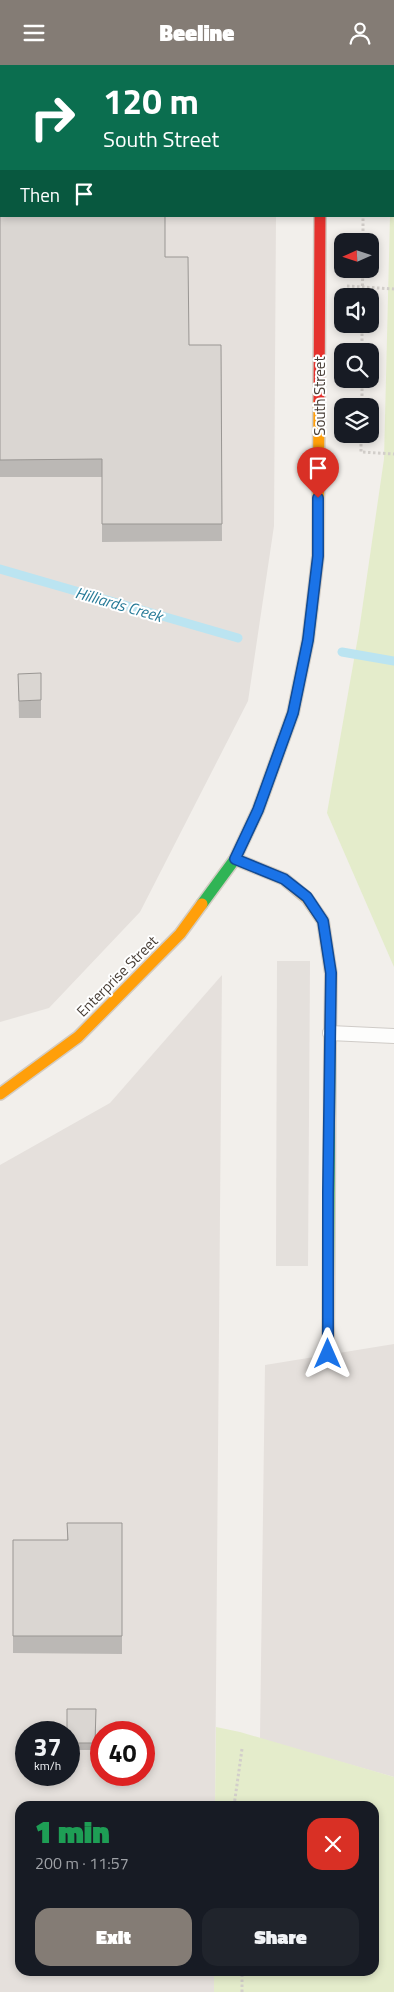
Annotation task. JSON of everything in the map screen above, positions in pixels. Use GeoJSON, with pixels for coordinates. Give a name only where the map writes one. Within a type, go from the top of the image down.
{"type":"FeatureCollection","features":[{"type":"Feature","properties":{"kind":"street","name":"South Street"},"geometry":{"type":"LineString","coordinates":[[235,859],[258,810],[293,713],[308,640],[318,556],[320,217]]}},
{"type":"Feature","properties":{"kind":"street"},"geometry":{"type":"LineString","coordinates":[[235,859],[284,879],[307,897],[323,921],[331,973],[328,1354]]}},
{"type":"Feature","properties":{"kind":"street","name":"Enterprise Street"},"geometry":{"type":"LineString","coordinates":[[0,1095],[78,1037],[180,934],[235,859]]}},
{"type":"Feature","properties":{"kind":"lane"},"geometry":{"type":"LineString","coordinates":[[330,1033],[394,1036]]}},
{"type":"Feature","properties":{"kind":"path"},"geometry":{"type":"LineString","coordinates":[[363,217],[363,233]]}},
{"type":"Feature","properties":{"kind":"path"},"geometry":{"type":"LineString","coordinates":[[362,278],[362,287]]}},
{"type":"Feature","properties":{"kind":"path"},"geometry":{"type":"LineString","coordinates":[[319,284],[394,289]]}},
{"type":"Feature","properties":{"kind":"path"},"geometry":{"type":"LineString","coordinates":[[361,443],[361,451],[394,454]]}},
{"type":"Feature","properties":{"kind":"path"},"geometry":{"type":"LineString","coordinates":[[235,1801],[242,1749]]}},
{"type":"Feature","properties":{"kind":"path"},"geometry":{"type":"LineString","coordinates":[[242,1976],[242,1992]]}},
{"type":"Feature","properties":{"kind":"shaded area"},"geometry":{"type":"Polygon","coordinates":[[[0,217],[276,217],[274,526],[248,701],[140,912],[49,1008],[0,1022],[0,217]]]}},
{"type":"Feature","properties":{"kind":"shaded area"},"geometry":{"type":"Polygon","coordinates":[[[277,961],[310,961],[308,1266],[276,1266],[277,961]]]}},
{"type":"Feature","properties":{"kind":"shaded area"},"geometry":{"type":"Polygon","coordinates":[[[222,975],[215,1801],[15,1801],[15,1976],[214,1976],[214,1992],[0,1992],[0,1165],[110,1103],[222,975]]]}},
{"type":"Feature","properties":{"kind":"shaded area"},"geometry":{"type":"Polygon","coordinates":[[[394,1344],[394,1777],[260,1739],[265,1365],[394,1344]]]}},
{"type":"Feature","properties":{"kind":"green space"},"geometry":{"type":"Polygon","coordinates":[[[390,217],[394,217],[394,967],[327,813],[359,631],[384,459],[390,217]]]}},
{"type":"Feature","properties":{"kind":"green space"},"geometry":{"type":"Polygon","coordinates":[[[216,1727],[240,1732],[394,1777],[394,1992],[214,1992],[214,1976],[379,1976],[379,1801],[215,1801],[216,1727]]]}},
{"type":"Feature","properties":{"kind":"building"},"geometry":{"type":"Polygon","coordinates":[[[0,217],[165,217],[165,257],[188,257],[189,345],[221,345],[222,524],[102,524],[102,459],[0,460],[0,217]]]}},
{"type":"Feature","properties":{"kind":"building"},"geometry":{"type":"Polygon","coordinates":[[[41,673],[41,700],[19,701],[18,674],[41,673]]]}},
{"type":"Feature","properties":{"kind":"building"},"geometry":{"type":"Polygon","coordinates":[[[67,1523],[122,1523],[122,1636],[13,1636],[13,1540],[68,1540],[67,1523]]]}},
{"type":"Feature","properties":{"kind":"building"},"geometry":{"type":"Polygon","coordinates":[[[67,1709],[96,1709],[96,1721],[90,1721],[90,1743],[80,1743],[80,1721],[67,1721],[67,1709]]]}},
{"type":"Feature","properties":{"kind":"waterway","name":"Hilliards Creek"},"geometry":{"type":"LineString","coordinates":[[0,569],[238,638]]}},
{"type":"Feature","properties":{"kind":"waterway","name":"Hilliards Creek"},"geometry":{"type":"LineString","coordinates":[[342,652],[394,661]]}},
{"type":"Feature","properties":{"kind":"traffic: fast"},"geometry":{"type":"LineString","coordinates":[[202,904],[235,859],[258,810],[293,713],[308,640],[312,607]]}},
{"type":"Feature","properties":{"kind":"traffic: fast"},"geometry":{"type":"LineString","coordinates":[[328,1354],[330,1047]]}},
{"type":"Feature","properties":{"kind":"traffic: slow"},"geometry":{"type":"LineString","coordinates":[[312,607],[318,556],[319,401]]}},
{"type":"Feature","properties":{"kind":"traffic: slow"},"geometry":{"type":"LineString","coordinates":[[235,859],[284,879],[307,898],[323,921],[331,974],[330,1047]]}},
{"type":"Feature","properties":{"kind":"traffic: slow"},"geometry":{"type":"LineString","coordinates":[[0,1094],[78,1037],[180,934],[202,904]]}},
{"type":"Feature","properties":{"kind":"traffic: jam"},"geometry":{"type":"LineString","coordinates":[[319,401],[320,217]]}},
{"type":"Feature","properties":{"kind":"route"},"geometry":{"type":"LineString","coordinates":[[318,498],[318,556],[308,640],[293,713],[258,810],[235,859],[284,879],[307,897],[323,921],[331,973],[328,1354]]}}]}
